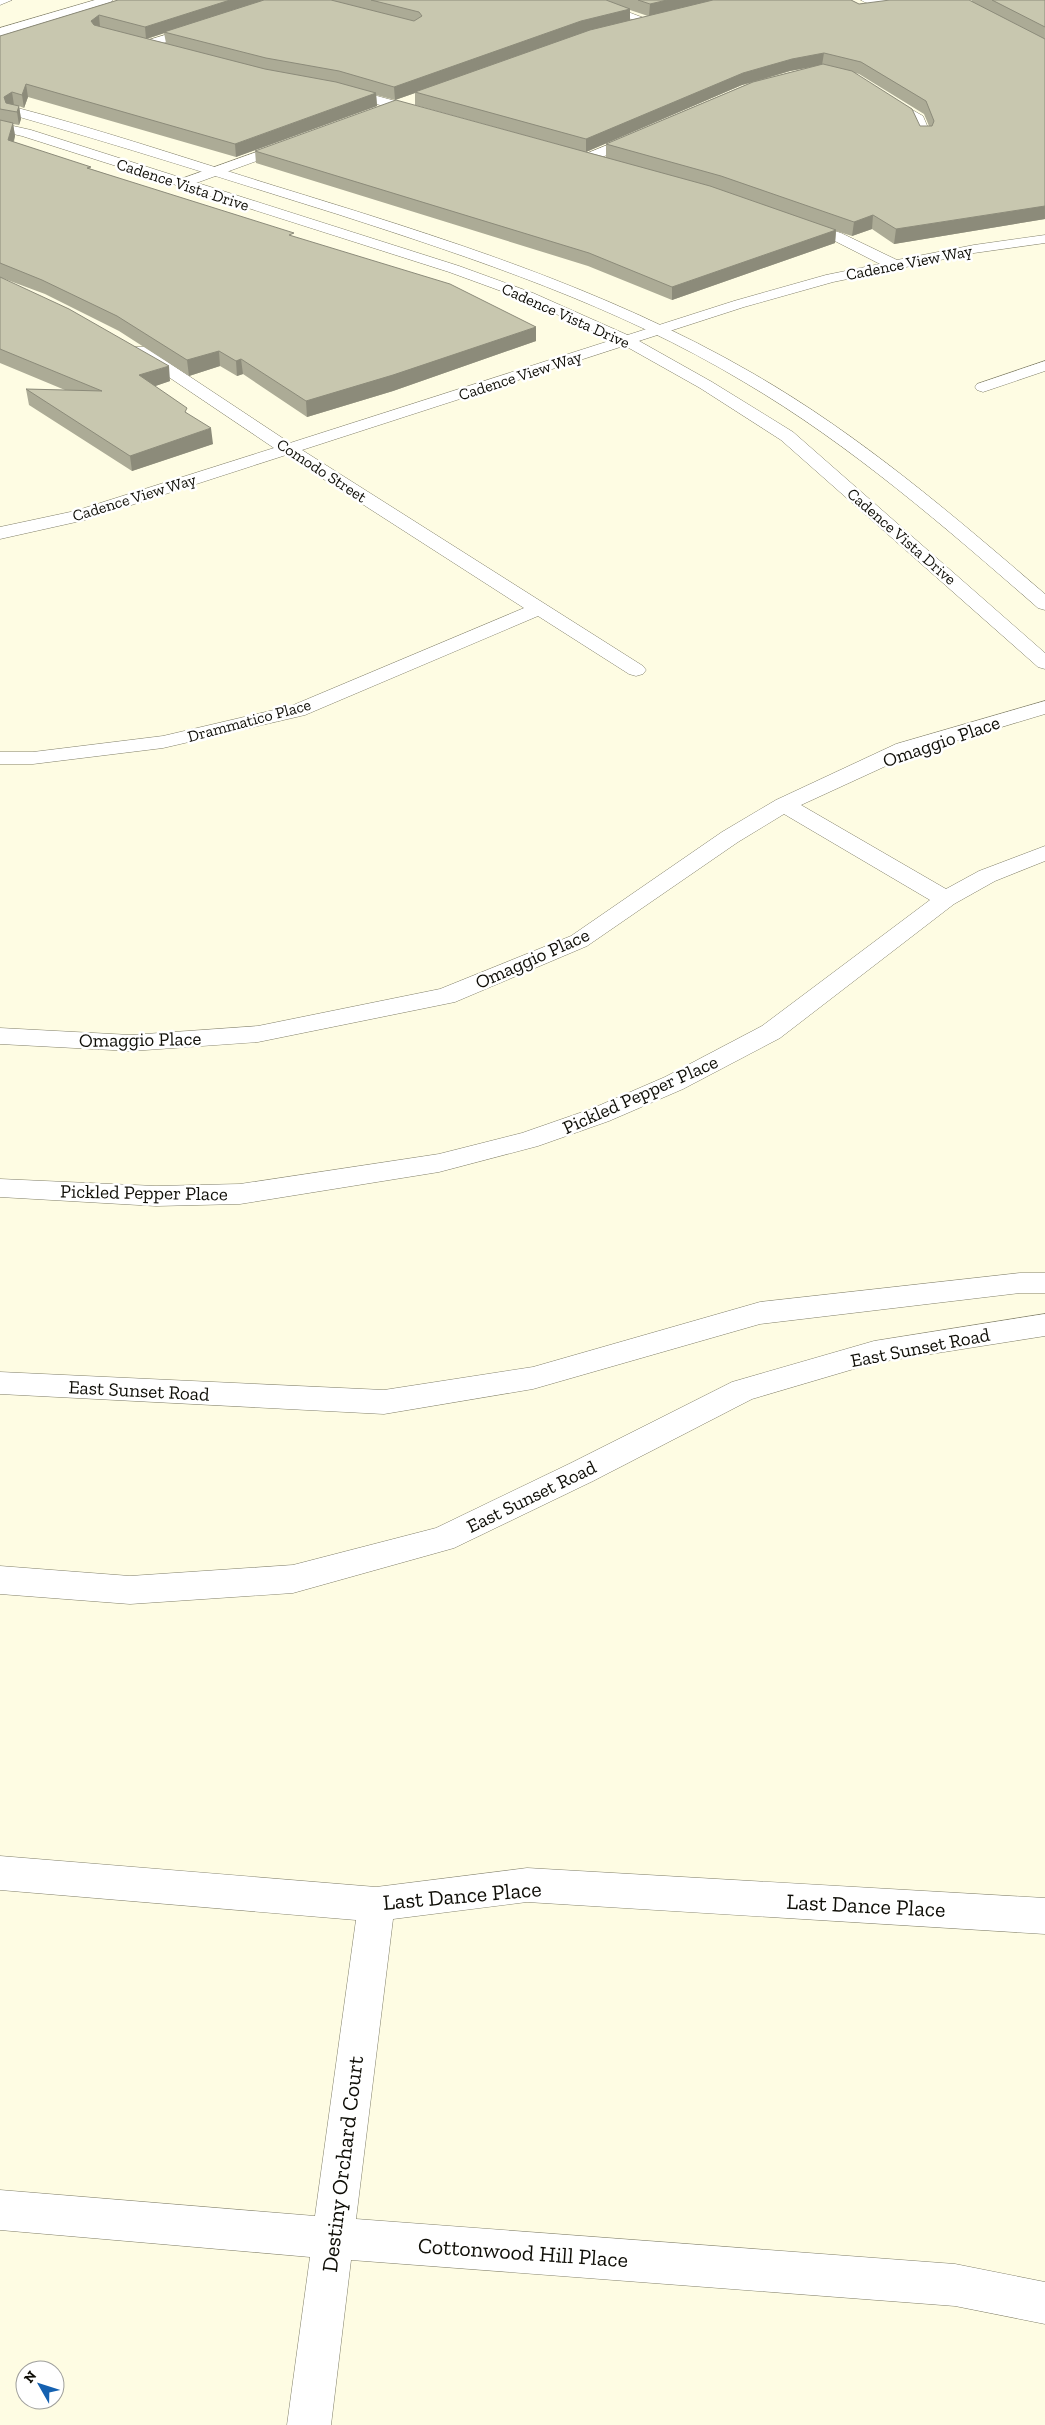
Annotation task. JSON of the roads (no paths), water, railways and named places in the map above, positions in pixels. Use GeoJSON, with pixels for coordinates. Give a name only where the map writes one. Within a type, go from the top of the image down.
{"type":"FeatureCollection","features":[{"type":"Feature","properties":{"kind":"street"},"geometry":{"type":"LineString","coordinates":[[0,2],[6,0]]}},
{"type":"Feature","properties":{"kind":"street"},"geometry":{"type":"LineString","coordinates":[[0,32],[107,0]]}},
{"type":"Feature","properties":{"kind":"street"},"geometry":{"type":"LineString","coordinates":[[584,0],[650,20],[620,27]]}},
{"type":"Feature","properties":{"kind":"street"},"geometry":{"type":"LineString","coordinates":[[867,0],[895,0]]}},
{"type":"Feature","properties":{"kind":"street"},"geometry":{"type":"LineString","coordinates":[[165,50],[141,44],[211,24]]}},
{"type":"Feature","properties":{"kind":"street"},"geometry":{"type":"LineString","coordinates":[[331,88],[441,118]]}},
{"type":"Feature","properties":{"kind":"street"},"geometry":{"type":"LineString","coordinates":[[871,89],[918,119],[924,135]]}},
{"type":"Feature","properties":{"kind":"street"},"geometry":{"type":"LineString","coordinates":[[376,112],[412,98]]}},
{"type":"Feature","properties":{"kind":"street","name":"Cadence Vista Drive"},"geometry":{"type":"LineString","coordinates":[[0,108],[81,130],[506,266],[703,353],[748,378],[855,447],[1045,604]]}},
{"type":"Feature","properties":{"kind":"street","name":"Cadence Vista Drive"},"geometry":{"type":"LineString","coordinates":[[0,127],[183,183],[304,224],[454,269],[528,296],[626,340],[706,385],[787,436],[1045,663]]}},
{"type":"Feature","properties":{"kind":"street"},"geometry":{"type":"LineString","coordinates":[[588,158],[650,132]]}},
{"type":"Feature","properties":{"kind":"street"},"geometry":{"type":"LineString","coordinates":[[183,183],[301,140]]}},
{"type":"Feature","properties":{"kind":"street"},"geometry":{"type":"LineString","coordinates":[[571,154],[606,164]]}},
{"type":"Feature","properties":{"kind":"street"},"geometry":{"type":"LineString","coordinates":[[790,220],[836,236],[895,265]]}},
{"type":"Feature","properties":{"kind":"street","name":"Cadence View Way"},"geometry":{"type":"LineString","coordinates":[[0,533],[78,516],[626,340],[831,278],[974,249],[1045,239]]}},
{"type":"Feature","properties":{"kind":"street","name":"Comodo Street"},"geometry":{"type":"LineString","coordinates":[[123,342],[140,350],[288,449],[636,670]]}},
{"type":"Feature","properties":{"kind":"street"},"geometry":{"type":"LineString","coordinates":[[983,387],[1045,366]]}},
{"type":"Feature","properties":{"kind":"street","name":"Drammatico Place"},"geometry":{"type":"LineString","coordinates":[[0,758],[32,758],[163,742],[298,711],[484,630],[540,608]]}},
{"type":"Feature","properties":{"kind":"street","name":"Omaggio Place"},"geometry":{"type":"LineString","coordinates":[[0,1036],[131,1043],[258,1034],[446,996],[579,941],[730,837],[784,805],[904,749],[1045,707]]}},
{"type":"Feature","properties":{"kind":"street"},"geometry":{"type":"LineString","coordinates":[[784,805],[946,899]]}},
{"type":"Feature","properties":{"kind":"street","name":"Pickled Pepper Place"},"geometry":{"type":"LineString","coordinates":[[0,1188],[156,1196],[240,1194],[439,1163],[529,1140],[600,1116],[674,1083],[771,1032],[946,899],[987,876],[1045,853]]}},
{"type":"Feature","properties":{"kind":"street","name":"East Sunset Road"},"geometry":{"type":"LineString","coordinates":[[0,1383],[384,1402],[533,1378],[760,1313],[1020,1283],[1045,1283]]}},
{"type":"Feature","properties":{"kind":"street","name":"East Sunset Road"},"geometry":{"type":"LineString","coordinates":[[0,1580],[130,1590],[294,1579],[443,1538],[582,1472],[743,1390],[874,1352],[1045,1325]]}},
{"type":"Feature","properties":{"kind":"street","name":"Last Dance Place"},"geometry":{"type":"LineString","coordinates":[[0,1873],[376,1904],[527,1885],[1045,1916]]}},
{"type":"Feature","properties":{"kind":"street","name":"Destiny Orchard Court"},"geometry":{"type":"LineString","coordinates":[[309,2425],[376,1904]]}},
{"type":"Feature","properties":{"kind":"street","name":"Cottonwood Hill Place"},"geometry":{"type":"LineString","coordinates":[[0,2210],[333,2238],[955,2285],[1045,2303]]}}]}
